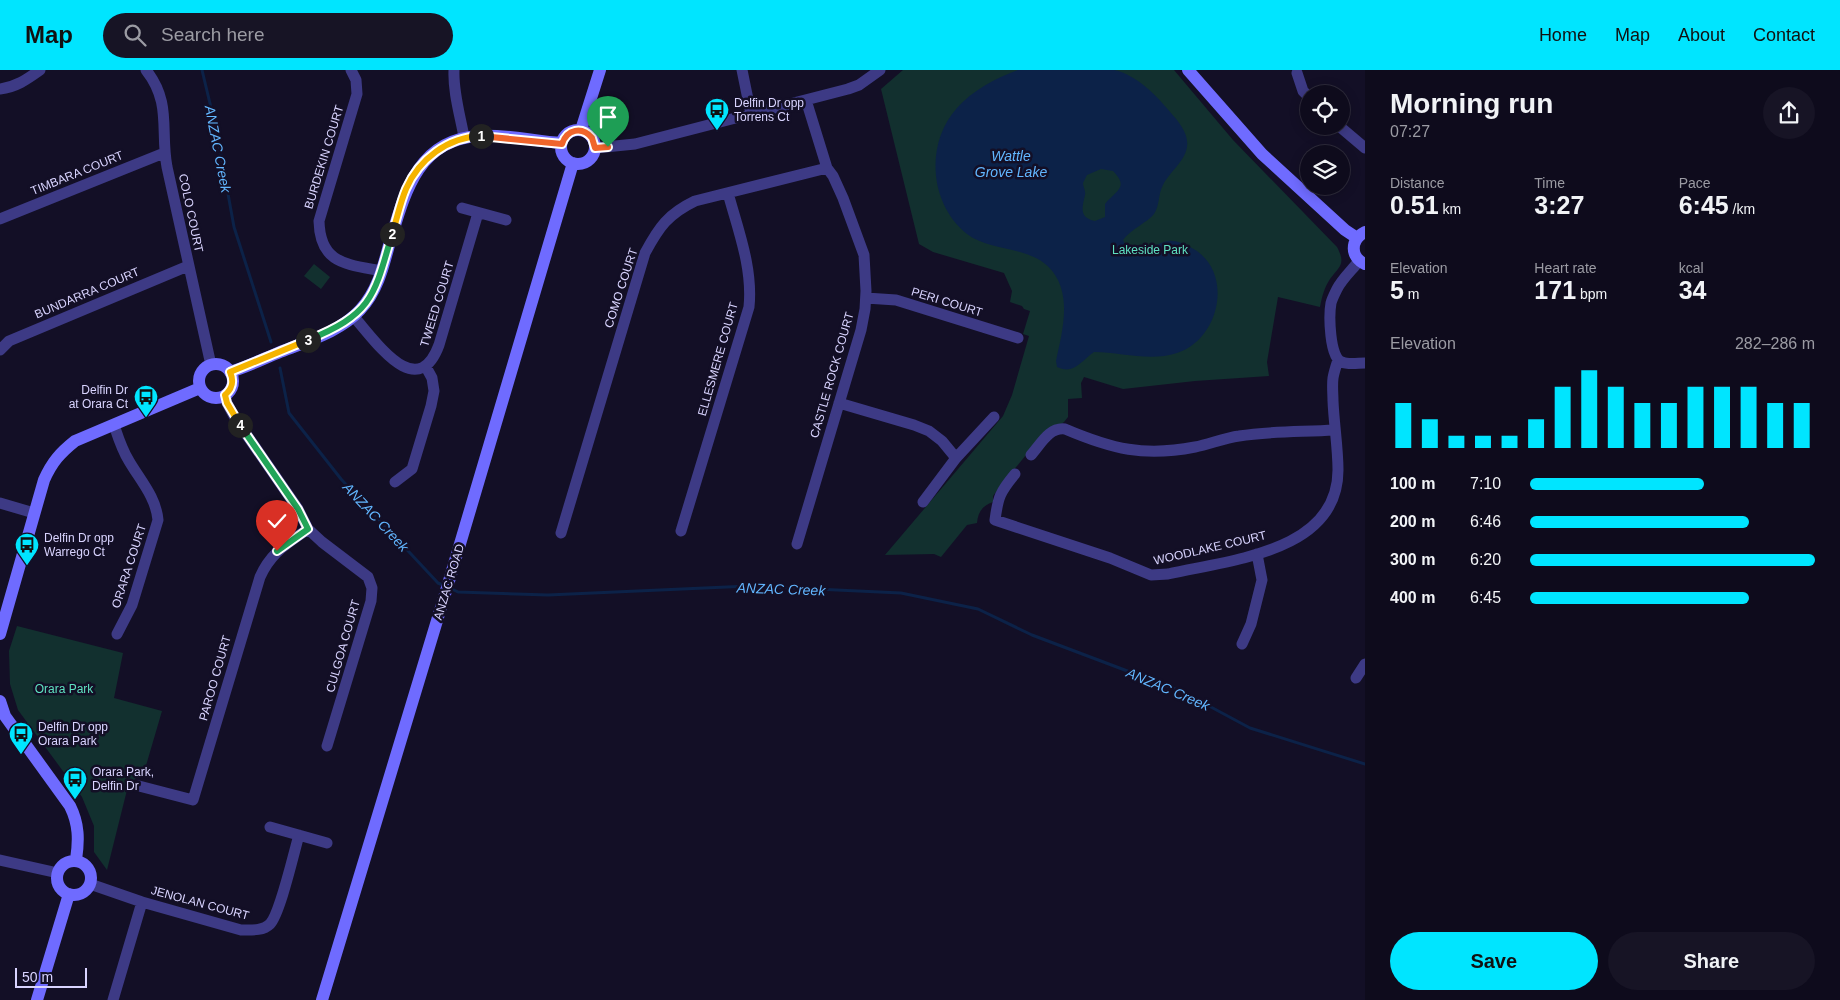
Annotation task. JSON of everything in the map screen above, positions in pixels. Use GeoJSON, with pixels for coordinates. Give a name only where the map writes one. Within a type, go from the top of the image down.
{"type":"FeatureCollection","features":[{"type":"Feature","properties":{"kind":"street"},"geometry":{"type":"LineString","coordinates":[[0,89],[14,87],[40,70]]}},
{"type":"Feature","properties":{"kind":"street","name":"COLO COURT"},"geometry":{"type":"LineString","coordinates":[[146,70],[159,92],[164,107],[164,153],[211,365]]}},
{"type":"Feature","properties":{"kind":"street","name":"BURDEKIN COURT"},"geometry":{"type":"LineString","coordinates":[[352,70],[356,80],[357,94],[319,221],[320,234],[323,246],[330,256],[360,267],[382,271]]}},
{"type":"Feature","properties":{"kind":"street"},"geometry":{"type":"LineString","coordinates":[[454,70],[464,137]]}},
{"type":"Feature","properties":{"kind":"street"},"geometry":{"type":"LineString","coordinates":[[582,130],[600,70]]}},
{"type":"Feature","properties":{"kind":"street"},"geometry":{"type":"LineString","coordinates":[[742,70],[751,114]]}},
{"type":"Feature","properties":{"kind":"street"},"geometry":{"type":"LineString","coordinates":[[595,148],[635,144],[806,100],[859,85],[880,70]]}},
{"type":"Feature","properties":{"kind":"street"},"geometry":{"type":"LineString","coordinates":[[1188,70],[1262,154],[1345,230],[1361,235],[1353,250],[1362,263],[1341,283],[1331,303],[1330,317],[1332,346],[1338,360],[1342,363],[1365,363]]}},
{"type":"Feature","properties":{"kind":"street"},"geometry":{"type":"LineString","coordinates":[[1296,73],[1301,85]]}},
{"type":"Feature","properties":{"kind":"street","name":"CASTLE ROCK COURT"},"geometry":{"type":"LineString","coordinates":[[797,544],[861,330],[866,298],[864,255],[858,235],[833,176],[827,168],[806,100]]}},
{"type":"Feature","properties":{"kind":"street"},"geometry":{"type":"LineString","coordinates":[[574,130],[582,130],[592,138],[595,148],[588,161],[573,163],[564,156],[562,144],[568,133],[574,130]]}},
{"type":"Feature","properties":{"kind":"street"},"geometry":{"type":"LineString","coordinates":[[1350,135],[1365,148]]}},
{"type":"Feature","properties":{"kind":"street"},"geometry":{"type":"LineString","coordinates":[[230,372],[334,329],[354,317],[372,294],[382,271],[406,190],[413,176],[434,153],[447,144],[464,137],[487,136],[562,144]]}},
{"type":"Feature","properties":{"kind":"street","name":"TIMBARA COURT"},"geometry":{"type":"LineString","coordinates":[[0,219],[164,153]]}},
{"type":"Feature","properties":{"kind":"street","name":"ANZAC ROAD"},"geometry":{"type":"LineString","coordinates":[[322,1000],[573,163]]}},
{"type":"Feature","properties":{"kind":"street","name":"COMO COURT"},"geometry":{"type":"LineString","coordinates":[[561,533],[645,253],[666,221],[678,210],[695,201],[827,168]]}},
{"type":"Feature","properties":{"kind":"street","name":"ELLESMERE COURT"},"geometry":{"type":"LineString","coordinates":[[681,531],[749,307],[751,290],[748,272],[728,193]]}},
{"type":"Feature","properties":{"kind":"street"},"geometry":{"type":"LineString","coordinates":[[462,208],[506,220]]}},
{"type":"Feature","properties":{"kind":"street","name":"TWEED COURT"},"geometry":{"type":"LineString","coordinates":[[426,367],[434,358],[439,346],[478,213]]}},
{"type":"Feature","properties":{"kind":"street","name":"BUNDARRA COURT"},"geometry":{"type":"LineString","coordinates":[[0,350],[9,341],[188,266]]}},
{"type":"Feature","properties":{"kind":"street","name":"PERI COURT"},"geometry":{"type":"LineString","coordinates":[[866,298],[896,300],[1018,338]]}},
{"type":"Feature","properties":{"kind":"street"},"geometry":{"type":"LineString","coordinates":[[354,317],[392,360],[403,367],[414,370],[426,367],[432,378],[434,392],[431,406],[412,469],[395,482]]}},
{"type":"Feature","properties":{"kind":"street","name":"WOODLAKE COURT"},"geometry":{"type":"LineString","coordinates":[[1016,474],[1001,491],[997,501],[995,520],[1110,558],[1151,575],[1168,574],[1257,554],[1298,538],[1318,521],[1328,507],[1334,492],[1338,469],[1334,430],[1333,380],[1338,360]]}},
{"type":"Feature","properties":{"kind":"street"},"geometry":{"type":"LineString","coordinates":[[211,365],[223,365],[230,372],[233,382],[232,387],[225,395],[216,398],[205,394],[200,388],[201,374],[211,365]]}},
{"type":"Feature","properties":{"kind":"street"},"geometry":{"type":"LineString","coordinates":[[1,626],[44,480],[51,464],[75,441],[200,388]]}},
{"type":"Feature","properties":{"kind":"street","name":"CULGOA COURT"},"geometry":{"type":"LineString","coordinates":[[225,395],[235,418],[298,509],[308,529],[368,577],[372,588],[371,601],[327,746]]}},
{"type":"Feature","properties":{"kind":"street"},"geometry":{"type":"LineString","coordinates":[[839,403],[929,431],[942,441],[956,458]]}},
{"type":"Feature","properties":{"kind":"street"},"geometry":{"type":"LineString","coordinates":[[923,502],[956,458],[994,417]]}},
{"type":"Feature","properties":{"kind":"street","name":"ORARA COURT"},"geometry":{"type":"LineString","coordinates":[[114,425],[128,459],[153,499],[158,520],[132,605],[117,634]]}},
{"type":"Feature","properties":{"kind":"street"},"geometry":{"type":"LineString","coordinates":[[1031,455],[1049,433],[1058,428],[1065,428],[1111,446],[1126,450],[1148,452],[1163,452],[1194,447],[1239,436],[1334,430]]}},
{"type":"Feature","properties":{"kind":"street"},"geometry":{"type":"LineString","coordinates":[[0,503],[34,513]]}},
{"type":"Feature","properties":{"kind":"street","name":"PAROO COURT"},"geometry":{"type":"LineString","coordinates":[[139,786],[193,800],[244,627],[263,570],[266,563],[277,551],[308,529]]}},
{"type":"Feature","properties":{"kind":"street"},"geometry":{"type":"LineString","coordinates":[[1242,644],[1251,624],[1262,580],[1257,554]]}},
{"type":"Feature","properties":{"kind":"street"},"geometry":{"type":"LineString","coordinates":[[1356,678],[1365,664]]}},
{"type":"Feature","properties":{"kind":"street"},"geometry":{"type":"LineString","coordinates":[[0,701],[3,718],[72,810],[78,826],[76,860]]}},
{"type":"Feature","properties":{"kind":"street"},"geometry":{"type":"LineString","coordinates":[[270,827],[327,844]]}},
{"type":"Feature","properties":{"kind":"street","name":"JENOLAN COURT"},"geometry":{"type":"LineString","coordinates":[[90,884],[142,902],[241,930],[264,928],[272,922],[278,909],[299,835]]}},
{"type":"Feature","properties":{"kind":"street"},"geometry":{"type":"LineString","coordinates":[[0,860],[58,873]]}},
{"type":"Feature","properties":{"kind":"street"},"geometry":{"type":"LineString","coordinates":[[76,860],[89,868],[90,884],[84,892],[69,894],[59,884],[58,873],[64,864],[76,860]]}},
{"type":"Feature","properties":{"kind":"street"},"geometry":{"type":"LineString","coordinates":[[37,1000],[69,894]]}},
{"type":"Feature","properties":{"kind":"street"},"geometry":{"type":"LineString","coordinates":[[113,1000],[142,902]]}},
{"type":"Feature","properties":{"kind":"green space","name":"Lakeside Park"},"geometry":{"type":"Polygon","coordinates":[[[903,70],[1174,70],[1233,140],[1337,247],[1341,257],[1341,264],[1325,289],[1320,307],[1278,297],[1267,362],[1269,376],[1195,381],[1123,389],[1084,377],[1081,383],[1082,398],[1068,399],[1068,417],[1064,422],[1040,438],[998,489],[993,496],[993,502],[981,510],[977,523],[967,525],[941,557],[934,554],[885,555],[1003,416],[1012,395],[1029,336],[1023,334],[1030,311],[1010,302],[1012,291],[1004,273],[933,252],[919,244],[881,89],[903,70]]]}},
{"type":"Feature","properties":{"kind":"green space"},"geometry":{"type":"Polygon","coordinates":[[[314,264],[330,277],[321,289],[304,276],[314,264]]]}},
{"type":"Feature","properties":{"kind":"green space","name":"Orara Park"},"geometry":{"type":"Polygon","coordinates":[[[17,626],[123,653],[114,698],[162,711],[145,769],[128,786],[107,870],[94,852],[94,826],[82,797],[18,710],[10,684],[9,651],[17,626]]]}},
{"type":"Feature","properties":{"kind":"water","name":"Wattle Grove Lake"},"geometry":{"type":"Polygon","coordinates":[[[1018,70],[1114,70],[1131,76],[1146,87],[1180,124],[1187,142],[1183,158],[1163,185],[1154,214],[1130,232],[1123,240],[1129,254],[1134,257],[1164,242],[1171,241],[1180,242],[1204,257],[1213,271],[1217,287],[1217,303],[1212,319],[1204,334],[1192,345],[1177,353],[1156,357],[1094,352],[1073,368],[1063,369],[1057,367],[1056,361],[1063,327],[1064,304],[1059,282],[1053,272],[1045,263],[1035,257],[977,240],[967,234],[954,221],[945,207],[936,173],[936,155],[940,138],[947,122],[963,102],[985,85],[1018,70]],[[1101,169],[1087,175],[1083,183],[1085,194],[1083,212],[1086,218],[1095,221],[1105,217],[1105,204],[1121,185],[1113,171],[1101,169]]]}},
{"type":"Feature","properties":{"kind":"waterway","name":"ANZAC Creek"},"geometry":{"type":"LineString","coordinates":[[202,70],[217,133],[234,227],[271,342]]}},
{"type":"Feature","properties":{"kind":"waterway","name":"ANZAC Creek"},"geometry":{"type":"LineString","coordinates":[[280,368],[289,413],[341,479],[438,583],[445,586]]}},
{"type":"Feature","properties":{"kind":"waterway","name":"ANZAC Creek"},"geometry":{"type":"LineString","coordinates":[[450,588],[458,592],[548,595],[749,586],[901,593],[978,609],[1032,635],[1183,692],[1250,728],[1365,764]]}},
{"type":"Feature","properties":{"kind":"place","name":"Delfin Dr opp Torrens Ct"},"geometry":{"type":"Point","coordinates":[717,131]}},
{"type":"Feature","properties":{"kind":"place","name":"Delfin Dr at Orara Ct"},"geometry":{"type":"Point","coordinates":[146,418]}},
{"type":"Feature","properties":{"kind":"place","name":"Delfin Dr opp Warrego Ct"},"geometry":{"type":"Point","coordinates":[27,566]}},
{"type":"Feature","properties":{"kind":"place","name":"Delfin Dr opp Orara Park"},"geometry":{"type":"Point","coordinates":[21,755]}},
{"type":"Feature","properties":{"kind":"place","name":"Orara Park, Delfin Dr"},"geometry":{"type":"Point","coordinates":[75,800]}},
{"type":"Feature","properties":{"kind":"route"},"geometry":{"type":"LineString","coordinates":[[277,551],[308,529],[298,509],[235,418],[227,403],[225,395],[229,392],[233,382],[230,372],[334,329],[354,317],[361,310],[379,279],[406,190],[413,176],[423,163],[447,144],[464,137],[487,136],[562,144],[563,139],[568,133],[574,130],[582,130],[592,138],[595,148],[608,147]]}}]}
